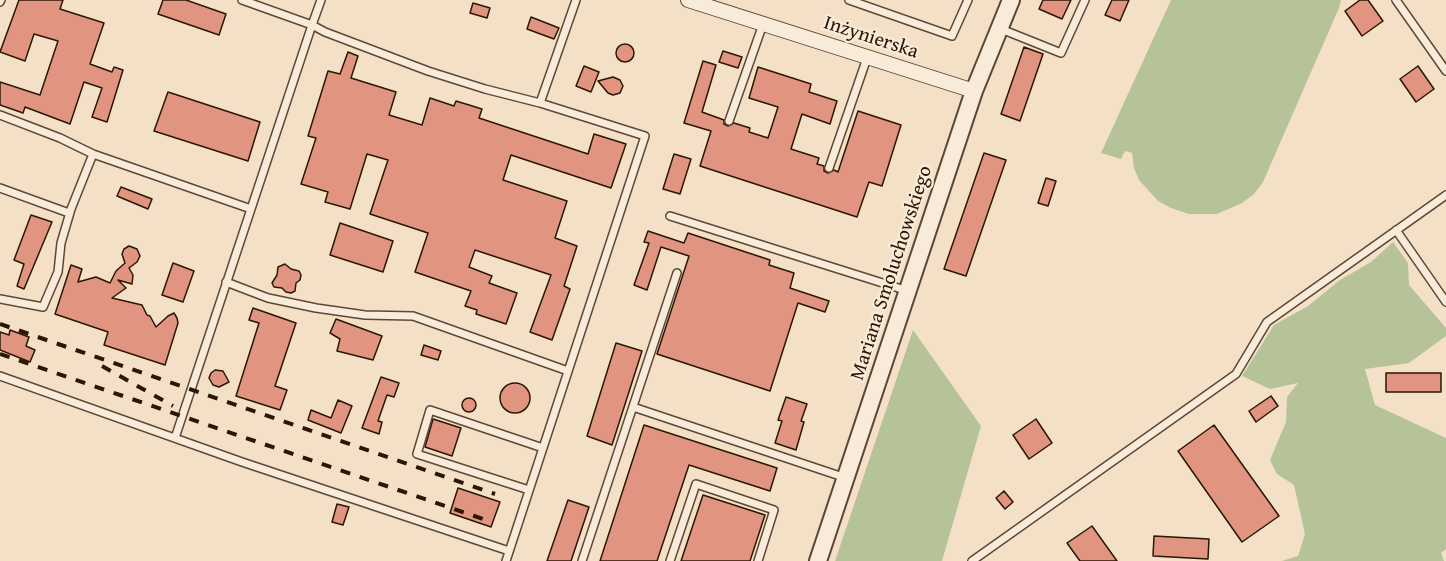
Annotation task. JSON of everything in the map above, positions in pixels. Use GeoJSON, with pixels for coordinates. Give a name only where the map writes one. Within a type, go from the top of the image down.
{"type":"FeatureCollection","features":[{"type":"Feature","properties":{"kind":"street","name":"Inżynierska"},"geometry":{"type":"LineString","coordinates":[[690,0],[974,91]]}},
{"type":"Feature","properties":{"kind":"street","name":"Mariana Smoluchowskiego"},"geometry":{"type":"LineString","coordinates":[[818,561],[974,91],[1011,0]]}},
{"type":"Feature","properties":{"kind":"lane"},"geometry":{"type":"LineString","coordinates":[[242,0],[428,71],[645,136],[506,561]]}},
{"type":"Feature","properties":{"kind":"lane"},"geometry":{"type":"LineString","coordinates":[[175,438],[321,0]]}},
{"type":"Feature","properties":{"kind":"lane"},"geometry":{"type":"LineString","coordinates":[[540,103],[576,0]]}},
{"type":"Feature","properties":{"kind":"lane"},"geometry":{"type":"LineString","coordinates":[[849,0],[952,36],[968,0]]}},
{"type":"Feature","properties":{"kind":"lane"},"geometry":{"type":"LineString","coordinates":[[998,28],[1061,53],[1085,0]]}},
{"type":"Feature","properties":{"kind":"lane"},"geometry":{"type":"LineString","coordinates":[[1396,0],[1446,71]]}},
{"type":"Feature","properties":{"kind":"lane"},"geometry":{"type":"LineString","coordinates":[[729,121],[763,24]]}},
{"type":"Feature","properties":{"kind":"lane"},"geometry":{"type":"LineString","coordinates":[[829,168],[867,58]]}},
{"type":"Feature","properties":{"kind":"lane"},"geometry":{"type":"LineString","coordinates":[[0,115],[60,138],[93,154],[251,208]]}},
{"type":"Feature","properties":{"kind":"lane"},"geometry":{"type":"LineString","coordinates":[[0,299],[44,307],[58,272],[61,243],[69,213],[93,154]]}},
{"type":"Feature","properties":{"kind":"lane"},"geometry":{"type":"LineString","coordinates":[[0,188],[69,213]]}},
{"type":"Feature","properties":{"kind":"lane"},"geometry":{"type":"LineString","coordinates":[[972,561],[1236,374],[1267,322],[1446,195]]}},
{"type":"Feature","properties":{"kind":"lane"},"geometry":{"type":"LineString","coordinates":[[670,216],[908,291]]}},
{"type":"Feature","properties":{"kind":"lane"},"geometry":{"type":"LineString","coordinates":[[1396,230],[1446,302]]}},
{"type":"Feature","properties":{"kind":"lane"},"geometry":{"type":"LineString","coordinates":[[582,561],[677,273]]}},
{"type":"Feature","properties":{"kind":"lane"},"geometry":{"type":"LineString","coordinates":[[226,282],[268,298],[316,308],[364,315],[413,316],[568,371]]}},
{"type":"Feature","properties":{"kind":"lane"},"geometry":{"type":"LineString","coordinates":[[0,376],[509,551]]}},
{"type":"Feature","properties":{"kind":"lane"},"geometry":{"type":"LineString","coordinates":[[633,407],[846,478]]}},
{"type":"Feature","properties":{"kind":"lane"},"geometry":{"type":"LineString","coordinates":[[529,489],[417,454],[430,410],[543,448]]}},
{"type":"Feature","properties":{"kind":"lane"},"geometry":{"type":"LineString","coordinates":[[670,561],[696,484],[774,510],[758,561]]}},
{"type":"Feature","properties":{"kind":"green space"},"geometry":{"type":"Polygon","coordinates":[[[1171,0],[1341,0],[1263,182],[1254,194],[1242,203],[1217,214],[1189,214],[1171,208],[1158,201],[1139,180],[1134,168],[1132,153],[1125,151],[1121,159],[1101,153],[1171,0]]]}},
{"type":"Feature","properties":{"kind":"green space"},"geometry":{"type":"Polygon","coordinates":[[[1393,242],[1408,263],[1409,285],[1446,328],[1446,336],[1409,363],[1365,369],[1375,405],[1446,438],[1446,549],[1441,553],[1444,561],[1282,561],[1298,556],[1305,534],[1294,485],[1277,474],[1270,460],[1286,422],[1287,397],[1298,383],[1270,389],[1242,376],[1274,325],[1308,306],[1340,280],[1371,262],[1393,242]]]}},
{"type":"Feature","properties":{"kind":"green space"},"geometry":{"type":"Polygon","coordinates":[[[913,330],[981,426],[942,561],[835,561],[913,330]]]}},
{"type":"Feature","properties":{"kind":"building"},"geometry":{"type":"Polygon","coordinates":[[[19,0],[63,0],[60,9],[104,23],[90,64],[112,72],[114,67],[123,70],[107,122],[92,117],[102,88],[84,82],[70,124],[25,107],[23,113],[0,105],[0,82],[40,95],[58,41],[34,34],[25,61],[0,52],[19,0]]]}},
{"type":"Feature","properties":{"kind":"building"},"geometry":{"type":"Polygon","coordinates":[[[163,0],[186,0],[226,14],[219,35],[158,14],[163,0]]]}},
{"type":"Feature","properties":{"kind":"building"},"geometry":{"type":"Polygon","coordinates":[[[1043,0],[1071,0],[1062,19],[1039,9],[1043,0]]]}},
{"type":"Feature","properties":{"kind":"building"},"geometry":{"type":"Polygon","coordinates":[[[1112,0],[1129,0],[1120,21],[1105,15],[1112,0]]]}},
{"type":"Feature","properties":{"kind":"building"},"geometry":{"type":"Polygon","coordinates":[[[1360,0],[1368,0],[1383,21],[1362,36],[1345,11],[1360,0]]]}},
{"type":"Feature","properties":{"kind":"building"},"geometry":{"type":"Polygon","coordinates":[[[473,3],[490,8],[487,18],[470,13],[473,3]]]}},
{"type":"Feature","properties":{"kind":"building"},"geometry":{"type":"Polygon","coordinates":[[[531,17],[559,28],[554,39],[527,29],[531,17]]]}},
{"type":"Feature","properties":{"kind":"building"},"geometry":{"type":"Polygon","coordinates":[[[625,44],[631,47],[634,53],[631,59],[625,62],[619,59],[616,53],[619,47],[625,44]]]}},
{"type":"Feature","properties":{"kind":"building"},"geometry":{"type":"Polygon","coordinates":[[[1024,47],[1043,54],[1020,121],[1001,114],[1024,47]]]}},
{"type":"Feature","properties":{"kind":"building"},"geometry":{"type":"Polygon","coordinates":[[[723,51],[742,57],[738,68],[719,62],[723,51]]]}},
{"type":"Feature","properties":{"kind":"building"},"geometry":{"type":"Polygon","coordinates":[[[348,52],[358,56],[351,78],[396,92],[389,115],[422,125],[430,98],[454,106],[456,101],[482,109],[479,118],[588,154],[594,134],[626,144],[611,188],[511,155],[503,180],[567,201],[555,238],[577,246],[564,286],[570,289],[552,340],[530,332],[551,275],[475,250],[469,267],[492,276],[489,283],[517,293],[506,324],[476,314],[477,310],[465,306],[471,291],[415,272],[428,233],[370,214],[388,160],[367,154],[350,209],[325,202],[328,192],[301,184],[316,138],[308,136],[328,71],[340,74],[348,52]]]}},
{"type":"Feature","properties":{"kind":"building"},"geometry":{"type":"Polygon","coordinates":[[[703,61],[716,65],[702,112],[724,120],[724,124],[728,126],[734,123],[750,128],[749,132],[768,138],[778,107],[749,98],[758,67],[811,84],[809,92],[837,101],[830,124],[802,114],[791,149],[819,158],[817,164],[824,166],[824,171],[828,173],[834,170],[838,172],[858,111],[901,125],[882,186],[869,182],[857,217],[700,166],[711,131],[684,123],[703,61]]]}},
{"type":"Feature","properties":{"kind":"building"},"geometry":{"type":"Polygon","coordinates":[[[584,66],[599,72],[591,92],[576,86],[584,66]]]}},
{"type":"Feature","properties":{"kind":"building"},"geometry":{"type":"Polygon","coordinates":[[[1418,66],[1434,89],[1416,102],[1400,79],[1418,66]]]}},
{"type":"Feature","properties":{"kind":"building"},"geometry":{"type":"Polygon","coordinates":[[[613,77],[620,80],[623,86],[620,93],[613,95],[608,93],[598,81],[613,77]]]}},
{"type":"Feature","properties":{"kind":"building"},"geometry":{"type":"Polygon","coordinates":[[[168,92],[260,122],[248,161],[154,131],[168,92]]]}},
{"type":"Feature","properties":{"kind":"building"},"geometry":{"type":"Polygon","coordinates":[[[984,153],[1006,160],[966,276],[944,269],[984,153]]]}},
{"type":"Feature","properties":{"kind":"building"},"geometry":{"type":"Polygon","coordinates":[[[674,154],[691,159],[680,194],[663,189],[674,154]]]}},
{"type":"Feature","properties":{"kind":"building"},"geometry":{"type":"Polygon","coordinates":[[[1046,178],[1056,181],[1048,206],[1038,203],[1046,178]]]}},
{"type":"Feature","properties":{"kind":"building"},"geometry":{"type":"Polygon","coordinates":[[[121,187],[152,199],[148,209],[117,196],[121,187]]]}},
{"type":"Feature","properties":{"kind":"building"},"geometry":{"type":"Polygon","coordinates":[[[31,215],[52,222],[24,289],[17,286],[24,264],[14,260],[31,215]]]}},
{"type":"Feature","properties":{"kind":"building"},"geometry":{"type":"Polygon","coordinates":[[[340,223],[393,241],[383,272],[330,255],[340,223]]]}},
{"type":"Feature","properties":{"kind":"building"},"geometry":{"type":"Polygon","coordinates":[[[648,231],[684,243],[688,233],[770,260],[769,265],[794,273],[790,288],[829,301],[825,312],[798,303],[770,391],[657,354],[689,256],[661,247],[647,290],[634,285],[649,243],[644,242],[648,231]]]}},
{"type":"Feature","properties":{"kind":"building"},"geometry":{"type":"Polygon","coordinates":[[[129,246],[137,249],[140,256],[137,262],[129,268],[133,275],[132,284],[118,280],[126,288],[112,298],[142,305],[156,327],[174,313],[178,323],[165,365],[104,345],[108,332],[55,314],[71,265],[82,269],[78,282],[96,277],[110,283],[116,271],[125,263],[122,254],[129,246]]]}},
{"type":"Feature","properties":{"kind":"building"},"geometry":{"type":"Polygon","coordinates":[[[173,263],[194,271],[183,302],[162,295],[173,263]]]}},
{"type":"Feature","properties":{"kind":"building"},"geometry":{"type":"Polygon","coordinates":[[[285,264],[299,271],[301,275],[300,280],[296,283],[295,291],[291,293],[274,287],[272,283],[277,275],[278,267],[285,264]]]}},
{"type":"Feature","properties":{"kind":"building"},"geometry":{"type":"Polygon","coordinates":[[[253,308],[296,323],[275,386],[287,390],[280,410],[236,396],[259,323],[249,320],[253,308]]]}},
{"type":"Feature","properties":{"kind":"building"},"geometry":{"type":"Polygon","coordinates":[[[336,319],[382,336],[373,360],[337,351],[340,339],[330,333],[336,319]]]}},
{"type":"Feature","properties":{"kind":"building"},"geometry":{"type":"Polygon","coordinates":[[[10,330],[29,337],[26,346],[35,350],[30,362],[0,350],[0,332],[9,335],[10,330]]]}},
{"type":"Feature","properties":{"kind":"building"},"geometry":{"type":"Polygon","coordinates":[[[616,343],[642,351],[612,445],[587,436],[616,343]]]}},
{"type":"Feature","properties":{"kind":"building"},"geometry":{"type":"Polygon","coordinates":[[[424,345],[441,351],[438,360],[421,355],[424,345]]]}},
{"type":"Feature","properties":{"kind":"building"},"geometry":{"type":"Polygon","coordinates":[[[215,370],[223,371],[229,382],[219,387],[213,385],[209,378],[215,370]]]}},
{"type":"Feature","properties":{"kind":"building"},"geometry":{"type":"Polygon","coordinates":[[[1386,373],[1441,373],[1441,392],[1386,392],[1386,373]]]}},
{"type":"Feature","properties":{"kind":"building"},"geometry":{"type":"Polygon","coordinates":[[[381,377],[399,383],[394,397],[387,395],[378,421],[382,422],[379,434],[362,428],[381,377]]]}},
{"type":"Feature","properties":{"kind":"building"},"geometry":{"type":"Polygon","coordinates":[[[515,383],[526,387],[530,398],[526,409],[515,413],[504,409],[500,398],[504,387],[515,383]]]}},
{"type":"Feature","properties":{"kind":"building"},"geometry":{"type":"Polygon","coordinates":[[[1271,396],[1278,406],[1256,422],[1249,411],[1271,396]]]}},
{"type":"Feature","properties":{"kind":"building"},"geometry":{"type":"Polygon","coordinates":[[[786,397],[807,404],[801,421],[804,422],[796,450],[775,443],[782,421],[778,420],[786,397]]]}},
{"type":"Feature","properties":{"kind":"building"},"geometry":{"type":"Polygon","coordinates":[[[469,398],[474,400],[476,405],[474,410],[469,412],[464,410],[462,405],[464,400],[469,398]]]}},
{"type":"Feature","properties":{"kind":"building"},"geometry":{"type":"Polygon","coordinates":[[[338,400],[352,406],[341,433],[308,420],[311,410],[331,418],[338,400]]]}},
{"type":"Feature","properties":{"kind":"building"},"geometry":{"type":"Polygon","coordinates":[[[433,419],[461,428],[452,456],[425,447],[433,419]]]}},
{"type":"Feature","properties":{"kind":"building"},"geometry":{"type":"Polygon","coordinates":[[[1036,419],[1052,443],[1029,459],[1013,435],[1036,419]]]}},
{"type":"Feature","properties":{"kind":"building"},"geometry":{"type":"Polygon","coordinates":[[[644,425],[777,468],[770,491],[689,465],[657,561],[600,561],[644,425]]]}},
{"type":"Feature","properties":{"kind":"building"},"geometry":{"type":"Polygon","coordinates":[[[1214,425],[1279,516],[1242,542],[1178,451],[1214,425]]]}},
{"type":"Feature","properties":{"kind":"building"},"geometry":{"type":"Polygon","coordinates":[[[458,488],[500,502],[491,527],[450,513],[458,488]]]}},
{"type":"Feature","properties":{"kind":"building"},"geometry":{"type":"Polygon","coordinates":[[[1004,491],[1013,502],[1005,509],[996,498],[1004,491]]]}},
{"type":"Feature","properties":{"kind":"building"},"geometry":{"type":"Polygon","coordinates":[[[703,495],[765,515],[750,561],[681,561],[703,495]]]}},
{"type":"Feature","properties":{"kind":"building"},"geometry":{"type":"Polygon","coordinates":[[[568,500],[589,507],[571,561],[547,561],[568,500]]]}},
{"type":"Feature","properties":{"kind":"building"},"geometry":{"type":"Polygon","coordinates":[[[337,504],[349,507],[343,525],[332,522],[337,504]]]}},
{"type":"Feature","properties":{"kind":"building"},"geometry":{"type":"Polygon","coordinates":[[[1092,526],[1117,561],[1080,561],[1067,543],[1092,526]]]}},
{"type":"Feature","properties":{"kind":"building"},"geometry":{"type":"Polygon","coordinates":[[[1154,536],[1209,539],[1208,559],[1153,556],[1154,536]]]}},
{"type":"Feature","properties":{"kind":"railway"},"geometry":{"type":"LineString","coordinates":[[0,324],[495,494]]}},
{"type":"Feature","properties":{"kind":"railway"},"geometry":{"type":"LineString","coordinates":[[0,354],[489,521]]}},
{"type":"Feature","properties":{"kind":"railway"},"geometry":{"type":"LineString","coordinates":[[102,366],[173,406]]}}]}
